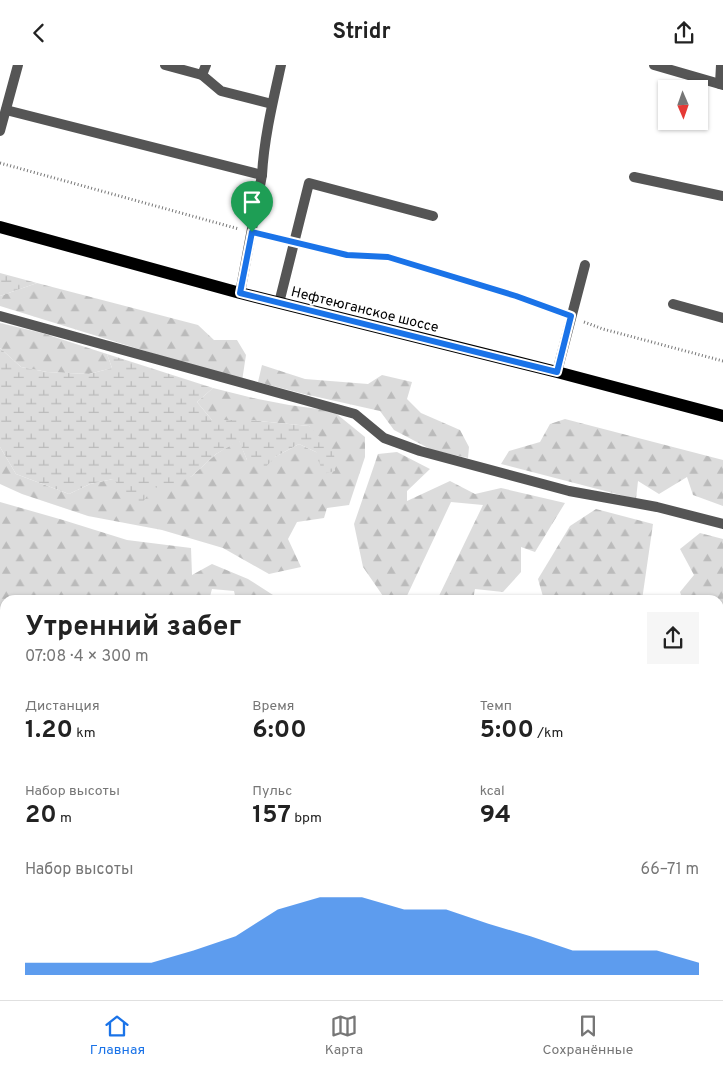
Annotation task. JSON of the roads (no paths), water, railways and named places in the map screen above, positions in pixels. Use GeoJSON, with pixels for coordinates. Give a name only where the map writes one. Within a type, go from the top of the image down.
{"type":"FeatureCollection","features":[{"type":"Feature","properties":{"kind":"main road","name":"Нефтеюганское шоссе"},"geometry":{"type":"LineString","coordinates":[[0,227],[240,293],[557,372],[723,416]]}},
{"type":"Feature","properties":{"kind":"lane"},"geometry":{"type":"LineString","coordinates":[[0,131],[18,65]]}},
{"type":"Feature","properties":{"kind":"lane"},"geometry":{"type":"LineString","coordinates":[[165,65],[204,70],[221,91],[272,104]]}},
{"type":"Feature","properties":{"kind":"lane"},"geometry":{"type":"LineString","coordinates":[[240,293],[262,175],[272,104],[281,65]]}},
{"type":"Feature","properties":{"kind":"lane"},"geometry":{"type":"LineString","coordinates":[[654,65],[722,85],[721,65]]}},
{"type":"Feature","properties":{"kind":"lane"},"geometry":{"type":"LineString","coordinates":[[6,110],[262,175]]}},
{"type":"Feature","properties":{"kind":"lane"},"geometry":{"type":"LineString","coordinates":[[634,177],[723,196]]}},
{"type":"Feature","properties":{"kind":"lane"},"geometry":{"type":"LineString","coordinates":[[279,303],[309,183],[433,217]]}},
{"type":"Feature","properties":{"kind":"lane"},"geometry":{"type":"LineString","coordinates":[[557,372],[585,265]]}},
{"type":"Feature","properties":{"kind":"lane"},"geometry":{"type":"LineString","coordinates":[[673,305],[723,318]]}},
{"type":"Feature","properties":{"kind":"lane"},"geometry":{"type":"LineString","coordinates":[[0,316],[355,414],[384,438],[420,451],[569,491],[657,507],[723,524]]}}]}
